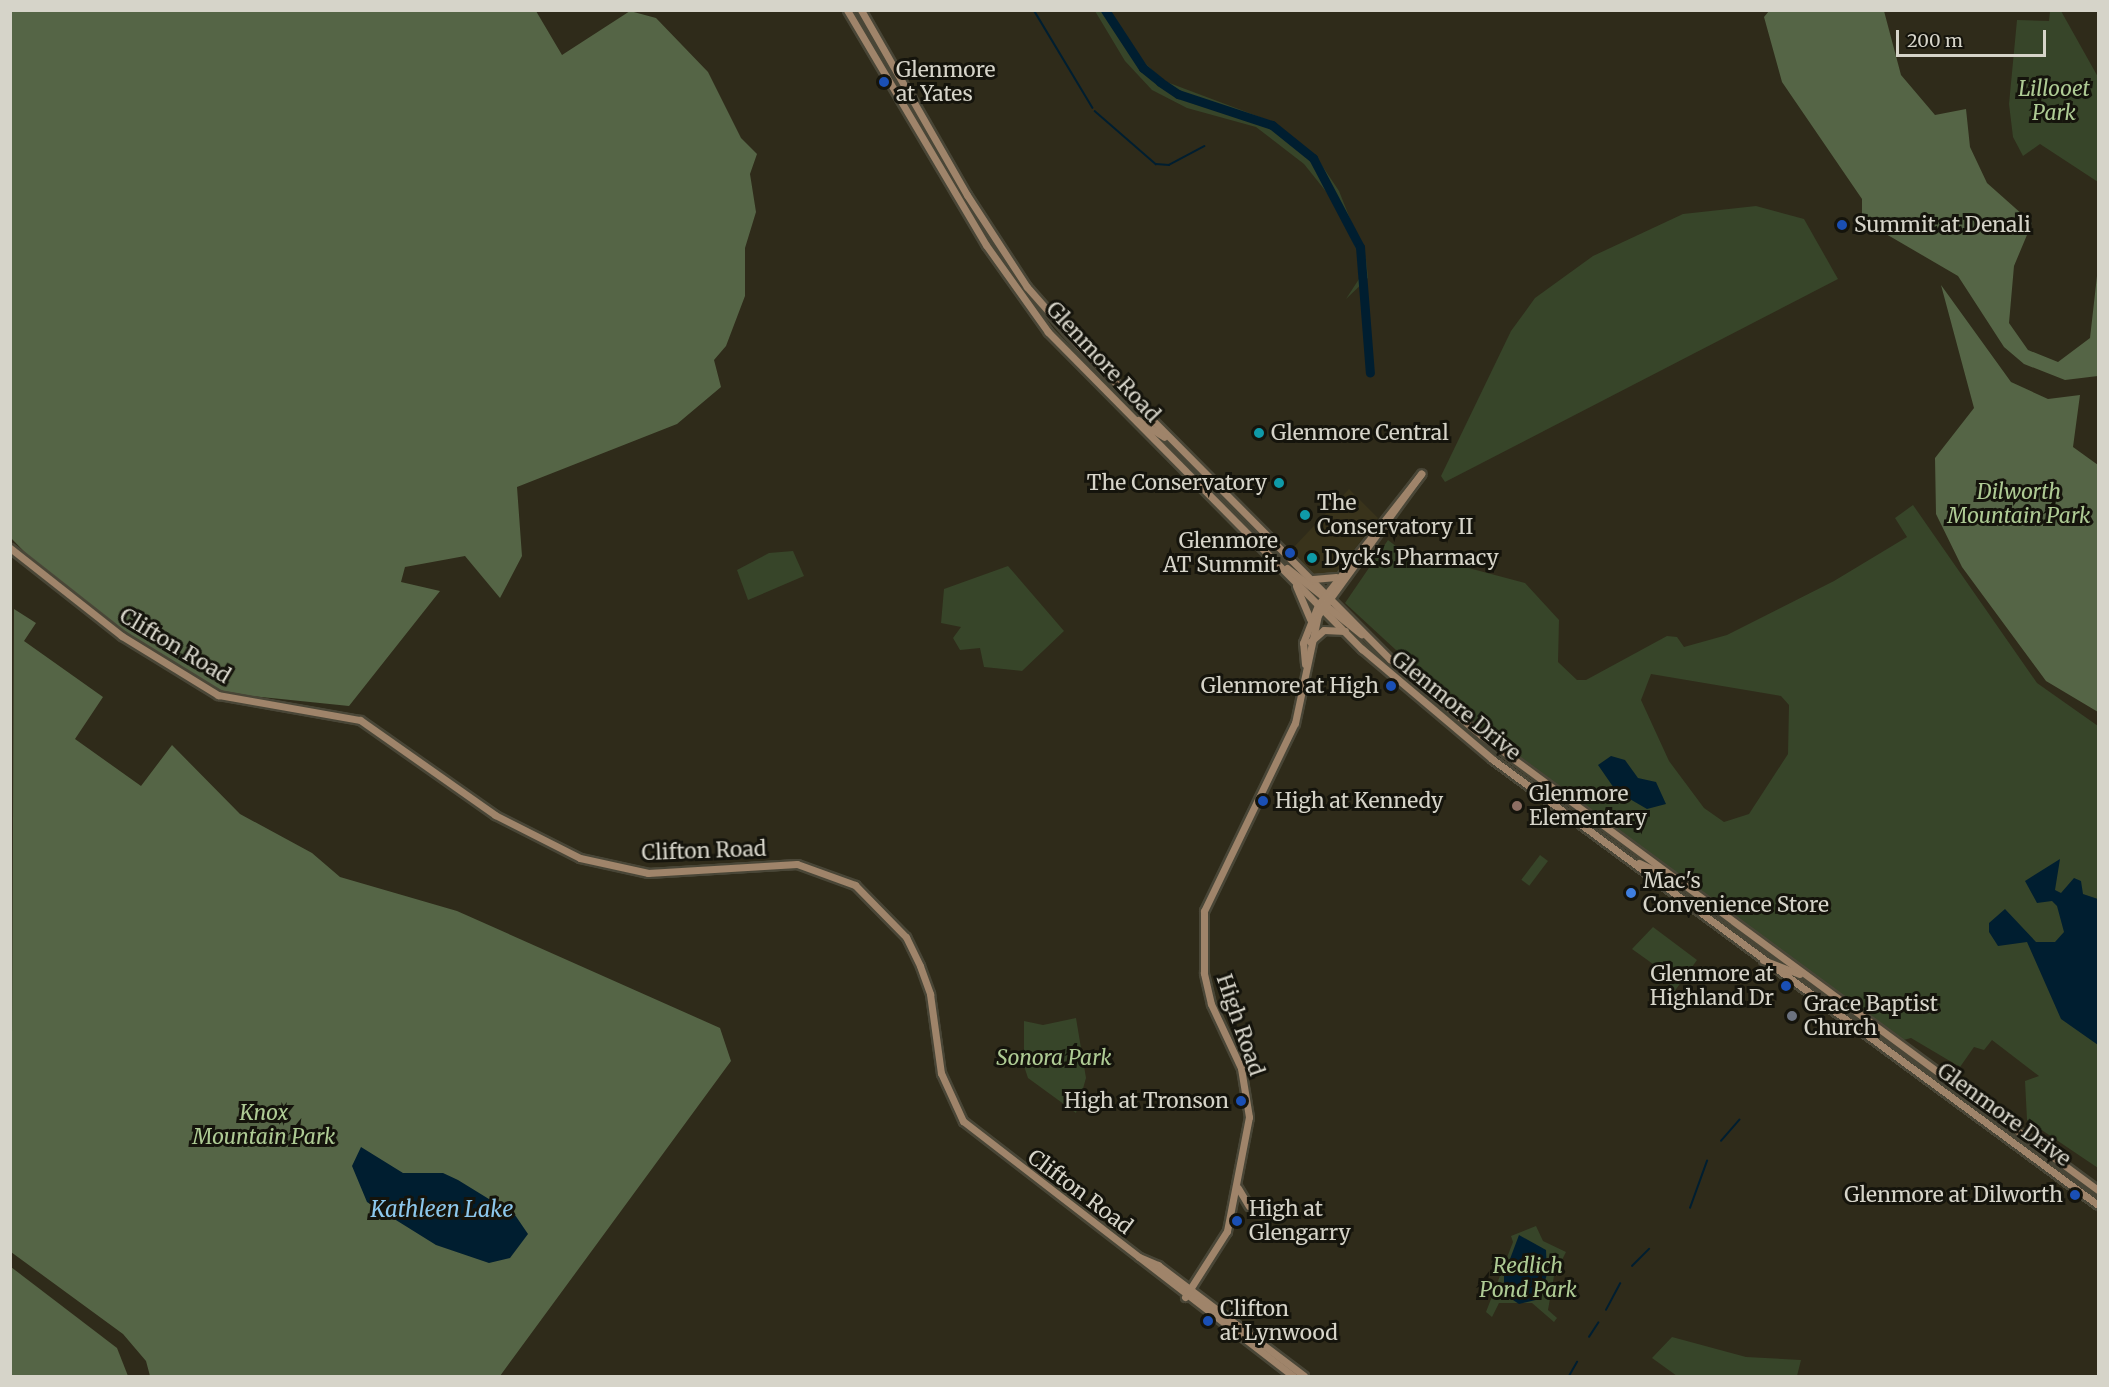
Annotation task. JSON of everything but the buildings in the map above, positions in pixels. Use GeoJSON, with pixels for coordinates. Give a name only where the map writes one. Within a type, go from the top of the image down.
{"type":"FeatureCollection","features":[{"type":"Feature","properties":{"kind":"main road","name":"Glenmore Road"},"geometry":{"type":"LineString","coordinates":[[847,10],[1019,294],[1068,354],[1264,546],[1291,579],[1324,601]]}},
{"type":"Feature","properties":{"kind":"main road","name":"Glenmore Road"},"geometry":{"type":"LineString","coordinates":[[861,10],[967,195],[1027,287],[1180,449],[1311,578],[1324,601]]}},
{"type":"Feature","properties":{"kind":"main road"},"geometry":{"type":"LineString","coordinates":[[1132,418],[1180,449]]}},
{"type":"Feature","properties":{"kind":"main road"},"geometry":{"type":"LineString","coordinates":[[1324,601],[1341,578],[1421,474],[1341,578],[1340,606]]}},
{"type":"Feature","properties":{"kind":"main road"},"geometry":{"type":"LineString","coordinates":[[1264,546],[1390,659]]}},
{"type":"Feature","properties":{"kind":"main road","name":"Clifton Road"},"geometry":{"type":"LineString","coordinates":[[10,548],[122,636],[218,695],[360,720],[495,815],[580,858],[648,873],[798,864],[855,885],[906,937],[920,966],[930,994],[941,1073],[963,1121],[1137,1256],[1185,1297],[1293,1377]]}},
{"type":"Feature","properties":{"kind":"main road"},"geometry":{"type":"LineString","coordinates":[[1311,578],[1327,582],[1341,578]]}},
{"type":"Feature","properties":{"kind":"main road"},"geometry":{"type":"LineString","coordinates":[[1291,579],[1310,620]]}},
{"type":"Feature","properties":{"kind":"main road","name":"Glenmore Drive"},"geometry":{"type":"LineString","coordinates":[[1324,601],[1340,606],[1390,659],[1481,735],[2098,1190]]}},
{"type":"Feature","properties":{"kind":"main road","name":"Glenmore Drive"},"geometry":{"type":"LineString","coordinates":[[1324,601],[1345,632],[1443,721],[1763,960],[2098,1204]]}},
{"type":"Feature","properties":{"kind":"main road","name":"High Road"},"geometry":{"type":"LineString","coordinates":[[1305,664],[1310,620],[1324,601]]}},
{"type":"Feature","properties":{"kind":"main road","name":"High Road"},"geometry":{"type":"LineString","coordinates":[[1185,1297],[1227,1230],[1238,1187],[1249,1117],[1241,1068],[1206,984],[1204,911],[1292,730],[1309,644],[1324,601]]}},
{"type":"Feature","properties":{"kind":"main road"},"geometry":{"type":"LineString","coordinates":[[1309,644],[1324,630],[1345,632]]}},
{"type":"Feature","properties":{"kind":"main road"},"geometry":{"type":"LineString","coordinates":[[1634,862],[1696,892]]}},
{"type":"Feature","properties":{"kind":"main road"},"geometry":{"type":"LineString","coordinates":[[1763,960],[1774,960],[1821,986]]}},
{"type":"Feature","properties":{"kind":"main road"},"geometry":{"type":"LineString","coordinates":[[1238,1187],[1249,1206]]}},
{"type":"Feature","properties":{"kind":"main road","name":"Clifton Road"},"geometry":{"type":"LineString","coordinates":[[1137,1256],[1191,1289],[1304,1377]]}},
{"type":"Feature","properties":{"kind":"shaded area"},"geometry":{"type":"Polygon","coordinates":[[[1349,489],[1378,518],[1336,574],[1311,578],[1290,551],[1349,489]]]}},
{"type":"Feature","properties":{"kind":"green space"},"geometry":{"type":"Polygon","coordinates":[[[10,11],[536,11],[562,55],[630,11],[656,18],[708,72],[741,138],[757,154],[750,174],[756,212],[745,248],[745,296],[726,346],[714,360],[721,387],[677,424],[517,487],[522,556],[500,598],[465,556],[405,567],[401,582],[440,591],[349,706],[223,693],[122,630],[39,567],[11,538],[10,11]]]}},
{"type":"Feature","properties":{"kind":"green space"},"geometry":{"type":"Polygon","coordinates":[[[1095,11],[1107,11],[1134,53],[1164,81],[1265,119],[1319,161],[1339,191],[1366,259],[1368,278],[1346,299],[1359,279],[1357,251],[1332,199],[1304,164],[1256,127],[1187,108],[1152,90],[1125,61],[1095,11]]]}},
{"type":"Feature","properties":{"kind":"green space"},"geometry":{"type":"Polygon","coordinates":[[[1769,11],[1884,11],[1901,75],[1935,115],[1966,109],[1970,147],[1987,183],[2032,223],[2014,266],[2009,323],[2028,350],[2058,362],[2090,338],[2098,267],[2098,376],[2065,380],[2024,364],[2004,347],[1958,276],[1862,220],[1862,199],[1782,82],[1764,17],[1769,11]]]}},
{"type":"Feature","properties":{"kind":"green space","name":"Lillooet Park"},"geometry":{"type":"Polygon","coordinates":[[[2050,11],[2061,11],[2098,77],[2098,182],[2040,144],[2023,156],[2013,137],[2009,104],[2017,20],[2049,21],[2050,11]]]}},
{"type":"Feature","properties":{"kind":"green space"},"geometry":{"type":"Polygon","coordinates":[[[1756,206],[1804,219],[1838,279],[1445,482],[1441,476],[1511,331],[1535,298],[1593,256],[1683,214],[1756,206]]]}},
{"type":"Feature","properties":{"kind":"green space","name":"Dilworth Mountain Park"},"geometry":{"type":"Polygon","coordinates":[[[1941,285],[2011,382],[2048,399],[2080,395],[2073,447],[2098,465],[2098,712],[2046,681],[1962,567],[1936,514],[1935,458],[1974,408],[1941,285]]]}},
{"type":"Feature","properties":{"kind":"green space"},"geometry":{"type":"Polygon","coordinates":[[[1913,505],[2037,683],[2098,726],[2098,1168],[2027,1120],[2025,1081],[2039,1076],[1992,1040],[1984,1050],[1974,1047],[1960,1067],[1911,1038],[1900,1041],[1474,722],[1345,603],[1388,540],[1401,550],[1525,583],[1559,620],[1558,662],[1577,680],[1586,680],[1667,636],[1677,637],[1684,647],[1727,635],[1834,581],[1907,537],[1895,518],[1913,505]],[[1651,674],[1641,700],[1669,761],[1704,808],[1724,822],[1749,814],[1788,754],[1789,705],[1781,696],[1651,674]]]}},
{"type":"Feature","properties":{"kind":"green space"},"geometry":{"type":"Polygon","coordinates":[[[793,551],[804,576],[748,600],[737,570],[769,553],[793,551]]]}},
{"type":"Feature","properties":{"kind":"green space"},"geometry":{"type":"Polygon","coordinates":[[[1008,566],[1064,631],[1022,671],[984,667],[980,648],[960,650],[953,638],[961,627],[941,623],[944,589],[1008,566]]]}},
{"type":"Feature","properties":{"kind":"green space","name":"Knox Mountain Park"},"geometry":{"type":"Polygon","coordinates":[[[14,609],[36,623],[24,641],[103,697],[75,739],[141,786],[172,745],[240,814],[312,853],[340,877],[457,911],[720,1028],[731,1061],[500,1376],[150,1376],[146,1361],[123,1334],[11,1252],[14,609]]]}},
{"type":"Feature","properties":{"kind":"green space"},"geometry":{"type":"Polygon","coordinates":[[[1540,855],[1548,861],[1529,886],[1521,880],[1540,855]]]}},
{"type":"Feature","properties":{"kind":"green space"},"geometry":{"type":"Polygon","coordinates":[[[1653,927],[1697,960],[1674,992],[1665,991],[1674,979],[1632,949],[1653,927]]]}},
{"type":"Feature","properties":{"kind":"green space","name":"Sonora Park"},"geometry":{"type":"Polygon","coordinates":[[[1076,1018],[1086,1078],[1076,1113],[1028,1078],[1024,1066],[1024,1021],[1043,1025],[1076,1018]]]}},
{"type":"Feature","properties":{"kind":"green space","name":"Redlich Pond Park"},"geometry":{"type":"Polygon","coordinates":[[[1536,1226],[1543,1241],[1566,1252],[1554,1276],[1548,1310],[1557,1318],[1554,1322],[1532,1303],[1499,1303],[1492,1317],[1486,1312],[1513,1242],[1511,1236],[1536,1226]]]}},
{"type":"Feature","properties":{"kind":"green space"},"geometry":{"type":"Polygon","coordinates":[[[11,1267],[117,1348],[128,1376],[11,1376],[11,1267]]]}},
{"type":"Feature","properties":{"kind":"green space"},"geometry":{"type":"Polygon","coordinates":[[[1672,1337],[1746,1357],[1801,1360],[1797,1376],[1677,1376],[1652,1358],[1672,1337]]]}},
{"type":"Feature","properties":{"kind":"water"},"geometry":{"type":"Polygon","coordinates":[[[1611,756],[1625,760],[1638,778],[1656,782],[1666,804],[1647,809],[1616,791],[1598,765],[1611,756]]]}},
{"type":"Feature","properties":{"kind":"water"},"geometry":{"type":"Polygon","coordinates":[[[2060,859],[2055,890],[2061,893],[2074,878],[2081,881],[2083,894],[2098,899],[2098,1045],[2061,1019],[2027,942],[1998,946],[1989,932],[1989,923],[2005,909],[2036,942],[2055,942],[2064,932],[2057,906],[2052,901],[2037,903],[2025,881],[2060,859]]]}},
{"type":"Feature","properties":{"kind":"water","name":"Kathleen Lake"},"geometry":{"type":"Polygon","coordinates":[[[361,1147],[403,1173],[443,1173],[458,1180],[515,1215],[528,1234],[510,1258],[489,1263],[436,1245],[367,1202],[352,1166],[361,1147]]]}},
{"type":"Feature","properties":{"kind":"water"},"geometry":{"type":"Polygon","coordinates":[[[1519,1235],[1546,1250],[1547,1274],[1540,1299],[1519,1304],[1504,1294],[1504,1275],[1519,1235]]]}},
{"type":"Feature","properties":{"kind":"waterway"},"geometry":{"type":"LineString","coordinates":[[1034,10],[1093,108]]}},
{"type":"Feature","properties":{"kind":"waterway"},"geometry":{"type":"LineString","coordinates":[[1105,10],[1143,68],[1160,82],[1178,94],[1272,125],[1313,158],[1360,247],[1370,373]]}},
{"type":"Feature","properties":{"kind":"waterway"},"geometry":{"type":"LineString","coordinates":[[1095,111],[1156,164],[1169,165],[1204,146]]}},
{"type":"Feature","properties":{"kind":"waterway"},"geometry":{"type":"LineString","coordinates":[[1721,1141],[1739,1120]]}},
{"type":"Feature","properties":{"kind":"waterway"},"geometry":{"type":"LineString","coordinates":[[1690,1208],[1707,1161]]}},
{"type":"Feature","properties":{"kind":"waterway"},"geometry":{"type":"LineString","coordinates":[[1632,1266],[1649,1249]]}},
{"type":"Feature","properties":{"kind":"waterway"},"geometry":{"type":"LineString","coordinates":[[1606,1310],[1620,1284]]}},
{"type":"Feature","properties":{"kind":"waterway"},"geometry":{"type":"LineString","coordinates":[[1589,1337],[1598,1323]]}},
{"type":"Feature","properties":{"kind":"waterway"},"geometry":{"type":"LineString","coordinates":[[1569,1376],[1577,1362]]}},
{"type":"Feature","properties":{"kind":"place","name":"Glenmore at Yates"},"geometry":{"type":"Point","coordinates":[884,82]}},
{"type":"Feature","properties":{"kind":"place","name":"Summit at Denali"},"geometry":{"type":"Point","coordinates":[1842,225]}},
{"type":"Feature","properties":{"kind":"place","name":"Glenmore Central"},"geometry":{"type":"Point","coordinates":[1259,433]}},
{"type":"Feature","properties":{"kind":"place","name":"The Conservatory"},"geometry":{"type":"Point","coordinates":[1279,483]}},
{"type":"Feature","properties":{"kind":"place","name":"The Conservatory II"},"geometry":{"type":"Point","coordinates":[1305,515]}},
{"type":"Feature","properties":{"kind":"place","name":"Glenmore AT Summit"},"geometry":{"type":"Point","coordinates":[1290,553]}},
{"type":"Feature","properties":{"kind":"place","name":"Dyck's Pharmacy"},"geometry":{"type":"Point","coordinates":[1312,558]}},
{"type":"Feature","properties":{"kind":"place","name":"Glenmore at High"},"geometry":{"type":"Point","coordinates":[1391,686]}},
{"type":"Feature","properties":{"kind":"place","name":"High at Kennedy"},"geometry":{"type":"Point","coordinates":[1263,801]}},
{"type":"Feature","properties":{"kind":"place","name":"Glenmore Elementary"},"geometry":{"type":"Point","coordinates":[1517,806]}},
{"type":"Feature","properties":{"kind":"place","name":"Mac's Convenience Store"},"geometry":{"type":"Point","coordinates":[1631,893]}},
{"type":"Feature","properties":{"kind":"place","name":"Glenmore at Highland Dr"},"geometry":{"type":"Point","coordinates":[1786,986]}},
{"type":"Feature","properties":{"kind":"place","name":"Grace Baptist Church"},"geometry":{"type":"Point","coordinates":[1792,1016]}},
{"type":"Feature","properties":{"kind":"place","name":"High at Tronson"},"geometry":{"type":"Point","coordinates":[1241,1101]}},
{"type":"Feature","properties":{"kind":"place","name":"Glenmore at Dilworth"},"geometry":{"type":"Point","coordinates":[2075,1195]}},
{"type":"Feature","properties":{"kind":"place","name":"High at Glengarry"},"geometry":{"type":"Point","coordinates":[1237,1221]}},
{"type":"Feature","properties":{"kind":"place","name":"Clifton at Lynwood"},"geometry":{"type":"Point","coordinates":[1208,1321]}}]}
